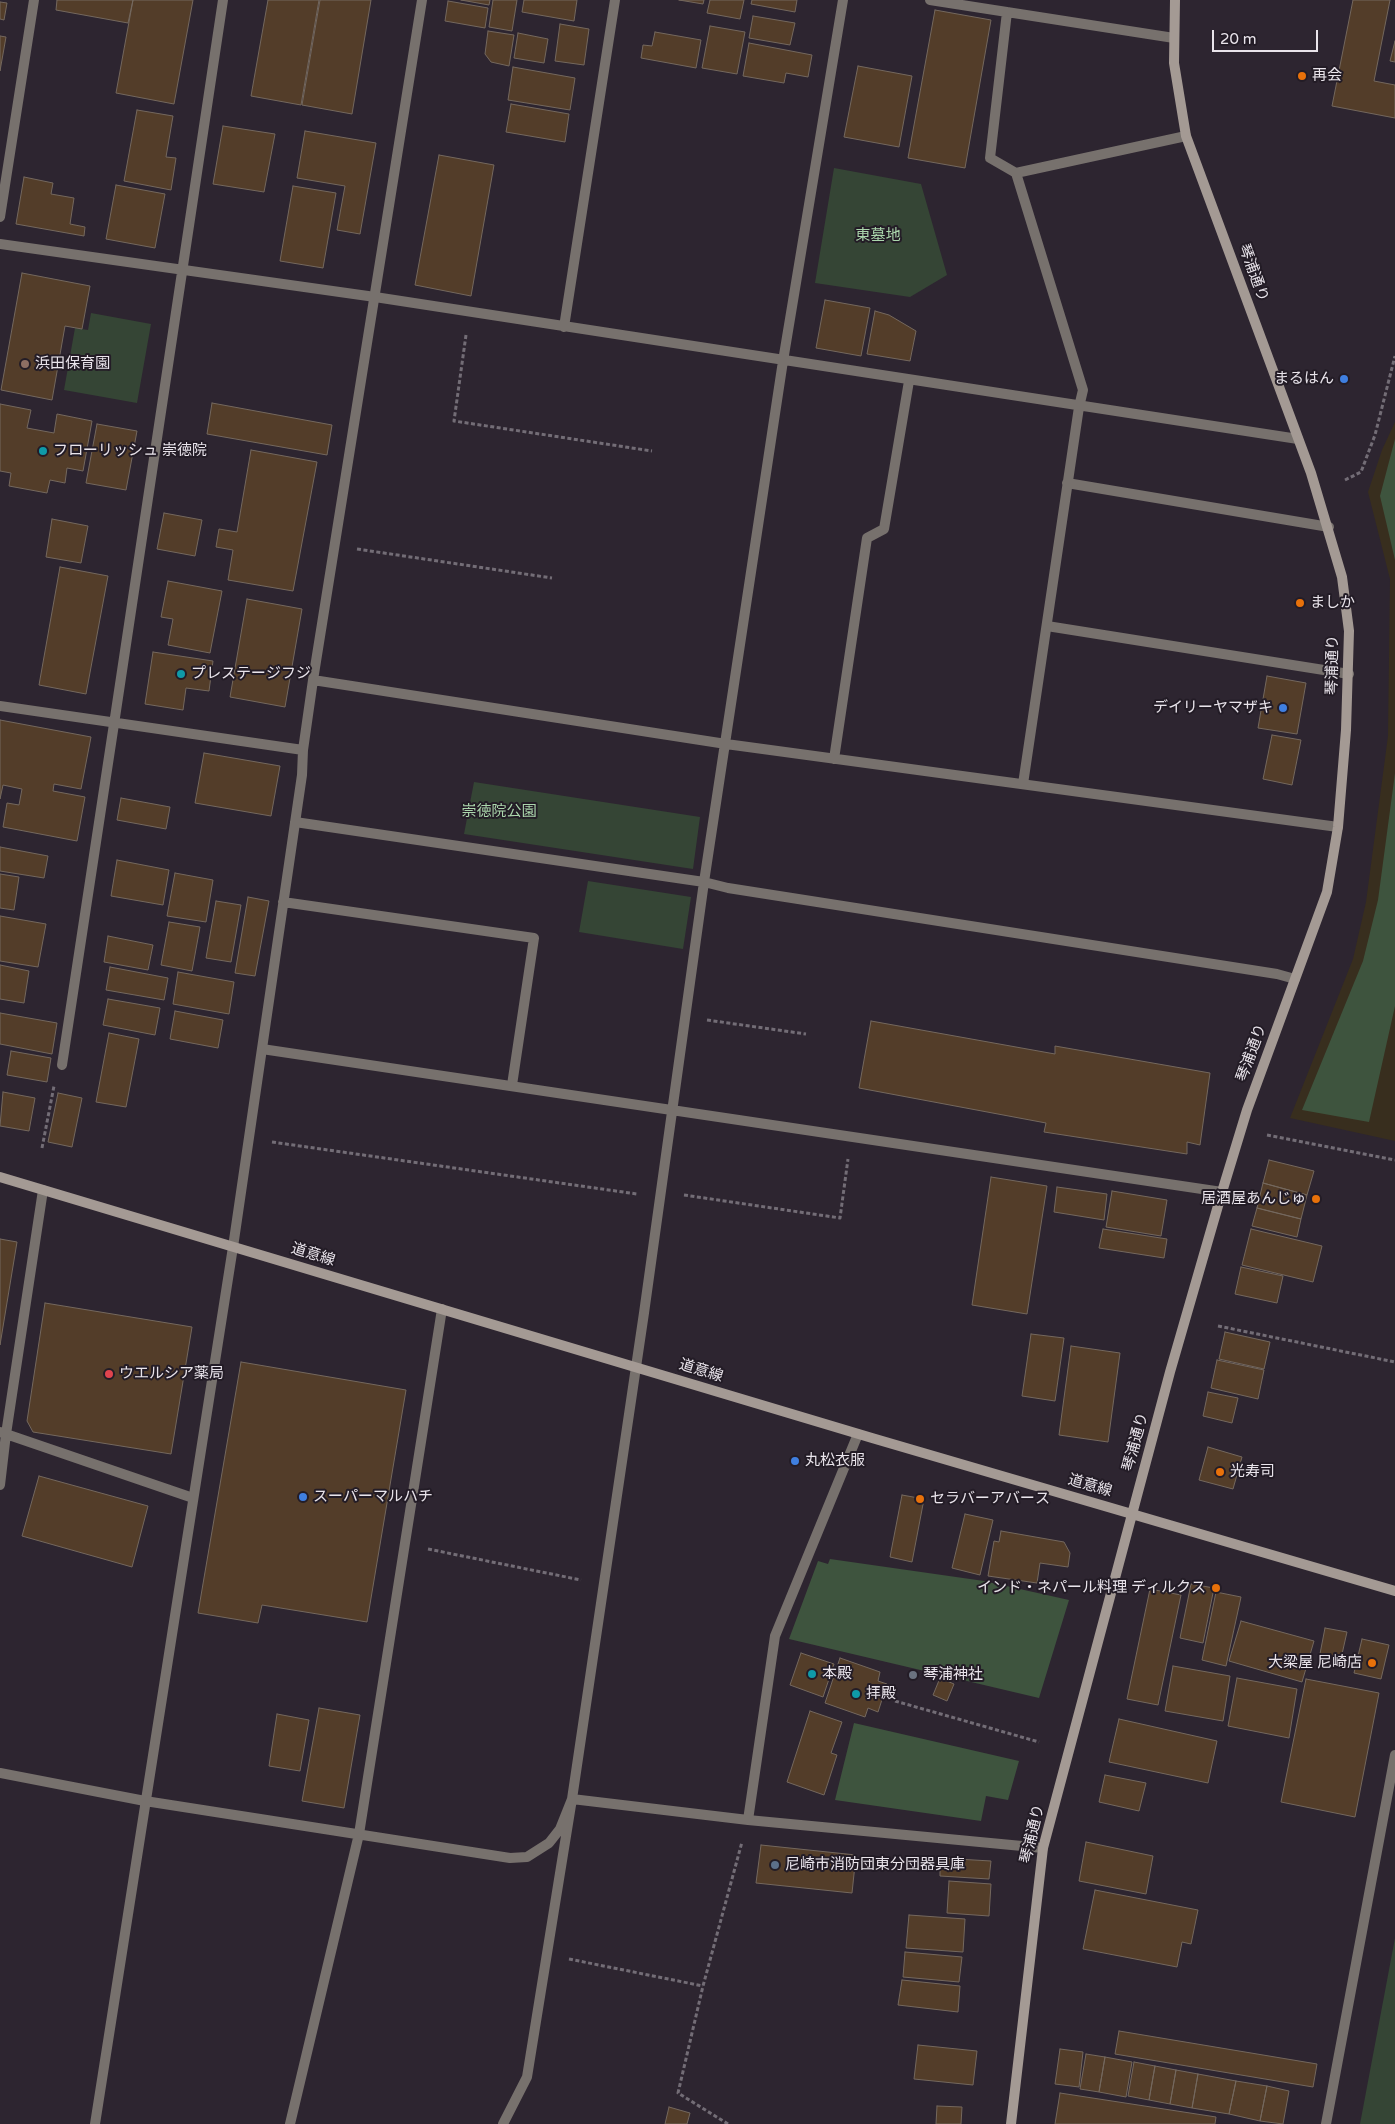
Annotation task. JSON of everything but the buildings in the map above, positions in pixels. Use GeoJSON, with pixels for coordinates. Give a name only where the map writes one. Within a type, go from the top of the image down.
{"type":"FeatureCollection","features":[{"type":"Feature","properties":{"kind":"street"},"geometry":{"type":"LineString","coordinates":[[0,217],[34,0]]}},
{"type":"Feature","properties":{"kind":"street"},"geometry":{"type":"LineString","coordinates":[[62,1065],[223,0]]}},
{"type":"Feature","properties":{"kind":"street"},"geometry":{"type":"LineString","coordinates":[[95,2124],[233,1247],[302,775],[302,750],[422,0]]}},
{"type":"Feature","properties":{"kind":"street"},"geometry":{"type":"LineString","coordinates":[[564,327],[615,0]]}},
{"type":"Feature","properties":{"kind":"street"},"geometry":{"type":"LineString","coordinates":[[503,2124],[526,2077],[572,1798],[660,1198],[704,882],[783,361],[843,0]]}},
{"type":"Feature","properties":{"kind":"street"},"geometry":{"type":"LineString","coordinates":[[930,0],[1174,38]]}},
{"type":"Feature","properties":{"kind":"street","name":"琴浦通り"},"geometry":{"type":"LineString","coordinates":[[1012,2124],[1043,1848],[1132,1514],[1222,1192],[1246,1110],[1327,892],[1338,827],[1349,674],[1346,598],[1329,527],[1186,136],[1178,94],[1174,38],[1175,0]]}},
{"type":"Feature","properties":{"kind":"street"},"geometry":{"type":"LineString","coordinates":[[1007,12],[990,158],[1016,173],[1186,136]]}},
{"type":"Feature","properties":{"kind":"street"},"geometry":{"type":"LineString","coordinates":[[1016,173],[1083,390],[1078,407],[1023,784]]}},
{"type":"Feature","properties":{"kind":"street"},"geometry":{"type":"LineString","coordinates":[[0,244],[375,297],[909,381],[1298,439]]}},
{"type":"Feature","properties":{"kind":"street"},"geometry":{"type":"LineString","coordinates":[[834,759],[868,538],[884,529],[909,381]]}},
{"type":"Feature","properties":{"kind":"street"},"geometry":{"type":"LineString","coordinates":[[1067,483],[1329,527]]}},
{"type":"Feature","properties":{"kind":"street"},"geometry":{"type":"LineString","coordinates":[[1047,626],[1349,674]]}},
{"type":"Feature","properties":{"kind":"street"},"geometry":{"type":"LineString","coordinates":[[313,680],[726,744],[1338,827]]}},
{"type":"Feature","properties":{"kind":"street"},"geometry":{"type":"LineString","coordinates":[[0,706],[302,750]]}},
{"type":"Feature","properties":{"kind":"street"},"geometry":{"type":"LineString","coordinates":[[294,822],[704,882],[728,888],[1277,974],[1295,979]]}},
{"type":"Feature","properties":{"kind":"street"},"geometry":{"type":"LineString","coordinates":[[283,902],[534,938],[512,1084]]}},
{"type":"Feature","properties":{"kind":"street"},"geometry":{"type":"LineString","coordinates":[[262,1049],[512,1084],[1222,1192]]}},
{"type":"Feature","properties":{"kind":"street","name":"道意線"},"geometry":{"type":"LineString","coordinates":[[0,1177],[858,1434],[1395,1591]]}},
{"type":"Feature","properties":{"kind":"street"},"geometry":{"type":"LineString","coordinates":[[0,1485],[3,1433],[43,1190]]}},
{"type":"Feature","properties":{"kind":"street"},"geometry":{"type":"LineString","coordinates":[[290,2124],[359,1834],[442,1309]]}},
{"type":"Feature","properties":{"kind":"street"},"geometry":{"type":"LineString","coordinates":[[3,1433],[193,1498]]}},
{"type":"Feature","properties":{"kind":"street"},"geometry":{"type":"LineString","coordinates":[[748,1820],[775,1636],[858,1434]]}},
{"type":"Feature","properties":{"kind":"street"},"geometry":{"type":"LineString","coordinates":[[1326,2124],[1395,1755]]}},
{"type":"Feature","properties":{"kind":"street"},"geometry":{"type":"LineString","coordinates":[[0,1773],[145,1801],[510,1858],[527,1857],[549,1843],[560,1829],[572,1798]]}},
{"type":"Feature","properties":{"kind":"street"},"geometry":{"type":"LineString","coordinates":[[572,1798],[748,1820],[1043,1848]]}},
{"type":"Feature","properties":{"kind":"path"},"geometry":{"type":"LineString","coordinates":[[469,312],[454,421],[652,451]]}},
{"type":"Feature","properties":{"kind":"path"},"geometry":{"type":"LineString","coordinates":[[1345,480],[1361,472],[1375,435],[1395,356]]}},
{"type":"Feature","properties":{"kind":"path"},"geometry":{"type":"LineString","coordinates":[[335,545],[552,578]]}},
{"type":"Feature","properties":{"kind":"path"},"geometry":{"type":"LineString","coordinates":[[685,1016],[806,1034]]}},
{"type":"Feature","properties":{"kind":"path"},"geometry":{"type":"LineString","coordinates":[[42,1148],[56,1071],[62,1065]]}},
{"type":"Feature","properties":{"kind":"path"},"geometry":{"type":"LineString","coordinates":[[1267,1135],[1395,1160]]}},
{"type":"Feature","properties":{"kind":"path"},"geometry":{"type":"LineString","coordinates":[[249,1138],[660,1198],[674,1194],[840,1218],[852,1136]]}},
{"type":"Feature","properties":{"kind":"path"},"geometry":{"type":"LineString","coordinates":[[1218,1326],[1395,1362]]}},
{"type":"Feature","properties":{"kind":"path"},"geometry":{"type":"LineString","coordinates":[[405,1544],[604,1584]]}},
{"type":"Feature","properties":{"kind":"path"},"geometry":{"type":"LineString","coordinates":[[895,1701],[1039,1742]]}},
{"type":"Feature","properties":{"kind":"path"},"geometry":{"type":"LineString","coordinates":[[728,2124],[678,2093],[703,1986],[748,1820]]}},
{"type":"Feature","properties":{"kind":"path"},"geometry":{"type":"LineString","coordinates":[[546,1954],[703,1986]]}},
{"type":"Feature","properties":{"kind":"shaded area"},"geometry":{"type":"Polygon","coordinates":[[[1395,422],[1395,1141],[1290,1118],[1353,959],[1366,902],[1388,736],[1390,579],[1368,492],[1382,450],[1395,422]]]}},
{"type":"Feature","properties":{"kind":"green space","name":"東墓地"},"geometry":{"type":"Polygon","coordinates":[[[834,168],[921,184],[947,275],[910,297],[815,283],[834,168]]]}},
{"type":"Feature","properties":{"kind":"green space"},"geometry":{"type":"Polygon","coordinates":[[[91,313],[151,324],[137,403],[64,390],[75,328],[88,330],[91,313]]]}},
{"type":"Feature","properties":{"kind":"green space"},"geometry":{"type":"Polygon","coordinates":[[[1395,439],[1395,560],[1380,496],[1395,439]]]}},
{"type":"Feature","properties":{"kind":"green space"},"geometry":{"type":"Polygon","coordinates":[[[1395,773],[1395,1006],[1369,1122],[1302,1110],[1363,961],[1378,900],[1395,773]]]}},
{"type":"Feature","properties":{"kind":"green space","name":"崇徳院公園"},"geometry":{"type":"Polygon","coordinates":[[[474,782],[700,817],[693,869],[464,834],[474,782]]]}},
{"type":"Feature","properties":{"kind":"green space"},"geometry":{"type":"Polygon","coordinates":[[[588,881],[691,897],[683,949],[579,932],[588,881]]]}},
{"type":"Feature","properties":{"kind":"green space"},"geometry":{"type":"Polygon","coordinates":[[[830,1559],[984,1581],[1069,1600],[1039,1698],[789,1639],[818,1561],[828,1564],[830,1559]]]}},
{"type":"Feature","properties":{"kind":"green space"},"geometry":{"type":"Polygon","coordinates":[[[854,1723],[1019,1761],[1008,1800],[986,1796],[981,1821],[835,1800],[854,1723]]]}},
{"type":"Feature","properties":{"kind":"green space"},"geometry":{"type":"Polygon","coordinates":[[[1395,1938],[1395,2124],[1360,2124],[1395,1938]]]}},
{"type":"Feature","properties":{"kind":"place","name":"再会"},"geometry":{"type":"Point","coordinates":[1302,76]}},
{"type":"Feature","properties":{"kind":"place","name":"浜田保育園"},"geometry":{"type":"Point","coordinates":[25,364]}},
{"type":"Feature","properties":{"kind":"place","name":"まるはん"},"geometry":{"type":"Point","coordinates":[1344,379]}},
{"type":"Feature","properties":{"kind":"place","name":"フローリッシュ 崇徳院"},"geometry":{"type":"Point","coordinates":[43,451]}},
{"type":"Feature","properties":{"kind":"place","name":"ましか"},"geometry":{"type":"Point","coordinates":[1300,603]}},
{"type":"Feature","properties":{"kind":"place","name":"プレステージフジ"},"geometry":{"type":"Point","coordinates":[181,674]}},
{"type":"Feature","properties":{"kind":"place","name":"デイリーヤマザキ"},"geometry":{"type":"Point","coordinates":[1283,708]}},
{"type":"Feature","properties":{"kind":"place","name":"居酒屋あんじゅ"},"geometry":{"type":"Point","coordinates":[1316,1199]}},
{"type":"Feature","properties":{"kind":"place","name":"ウエルシア薬局"},"geometry":{"type":"Point","coordinates":[109,1374]}},
{"type":"Feature","properties":{"kind":"place","name":"丸松衣服"},"geometry":{"type":"Point","coordinates":[795,1461]}},
{"type":"Feature","properties":{"kind":"place","name":"光寿司"},"geometry":{"type":"Point","coordinates":[1220,1472]}},
{"type":"Feature","properties":{"kind":"place","name":"スーパーマルハチ"},"geometry":{"type":"Point","coordinates":[303,1497]}},
{"type":"Feature","properties":{"kind":"place","name":"セラバーアバース"},"geometry":{"type":"Point","coordinates":[920,1499]}},
{"type":"Feature","properties":{"kind":"place","name":"インド・ネパール料理 ディルクス"},"geometry":{"type":"Point","coordinates":[1216,1588]}},
{"type":"Feature","properties":{"kind":"place","name":"大梁屋 尼崎店"},"geometry":{"type":"Point","coordinates":[1372,1663]}},
{"type":"Feature","properties":{"kind":"place","name":"本殿"},"geometry":{"type":"Point","coordinates":[812,1674]}},
{"type":"Feature","properties":{"kind":"place","name":"琴浦神社"},"geometry":{"type":"Point","coordinates":[913,1675]}},
{"type":"Feature","properties":{"kind":"place","name":"拝殿"},"geometry":{"type":"Point","coordinates":[856,1694]}},
{"type":"Feature","properties":{"kind":"place","name":"尼崎市消防団東分団器具庫"},"geometry":{"type":"Point","coordinates":[775,1865]}}]}
